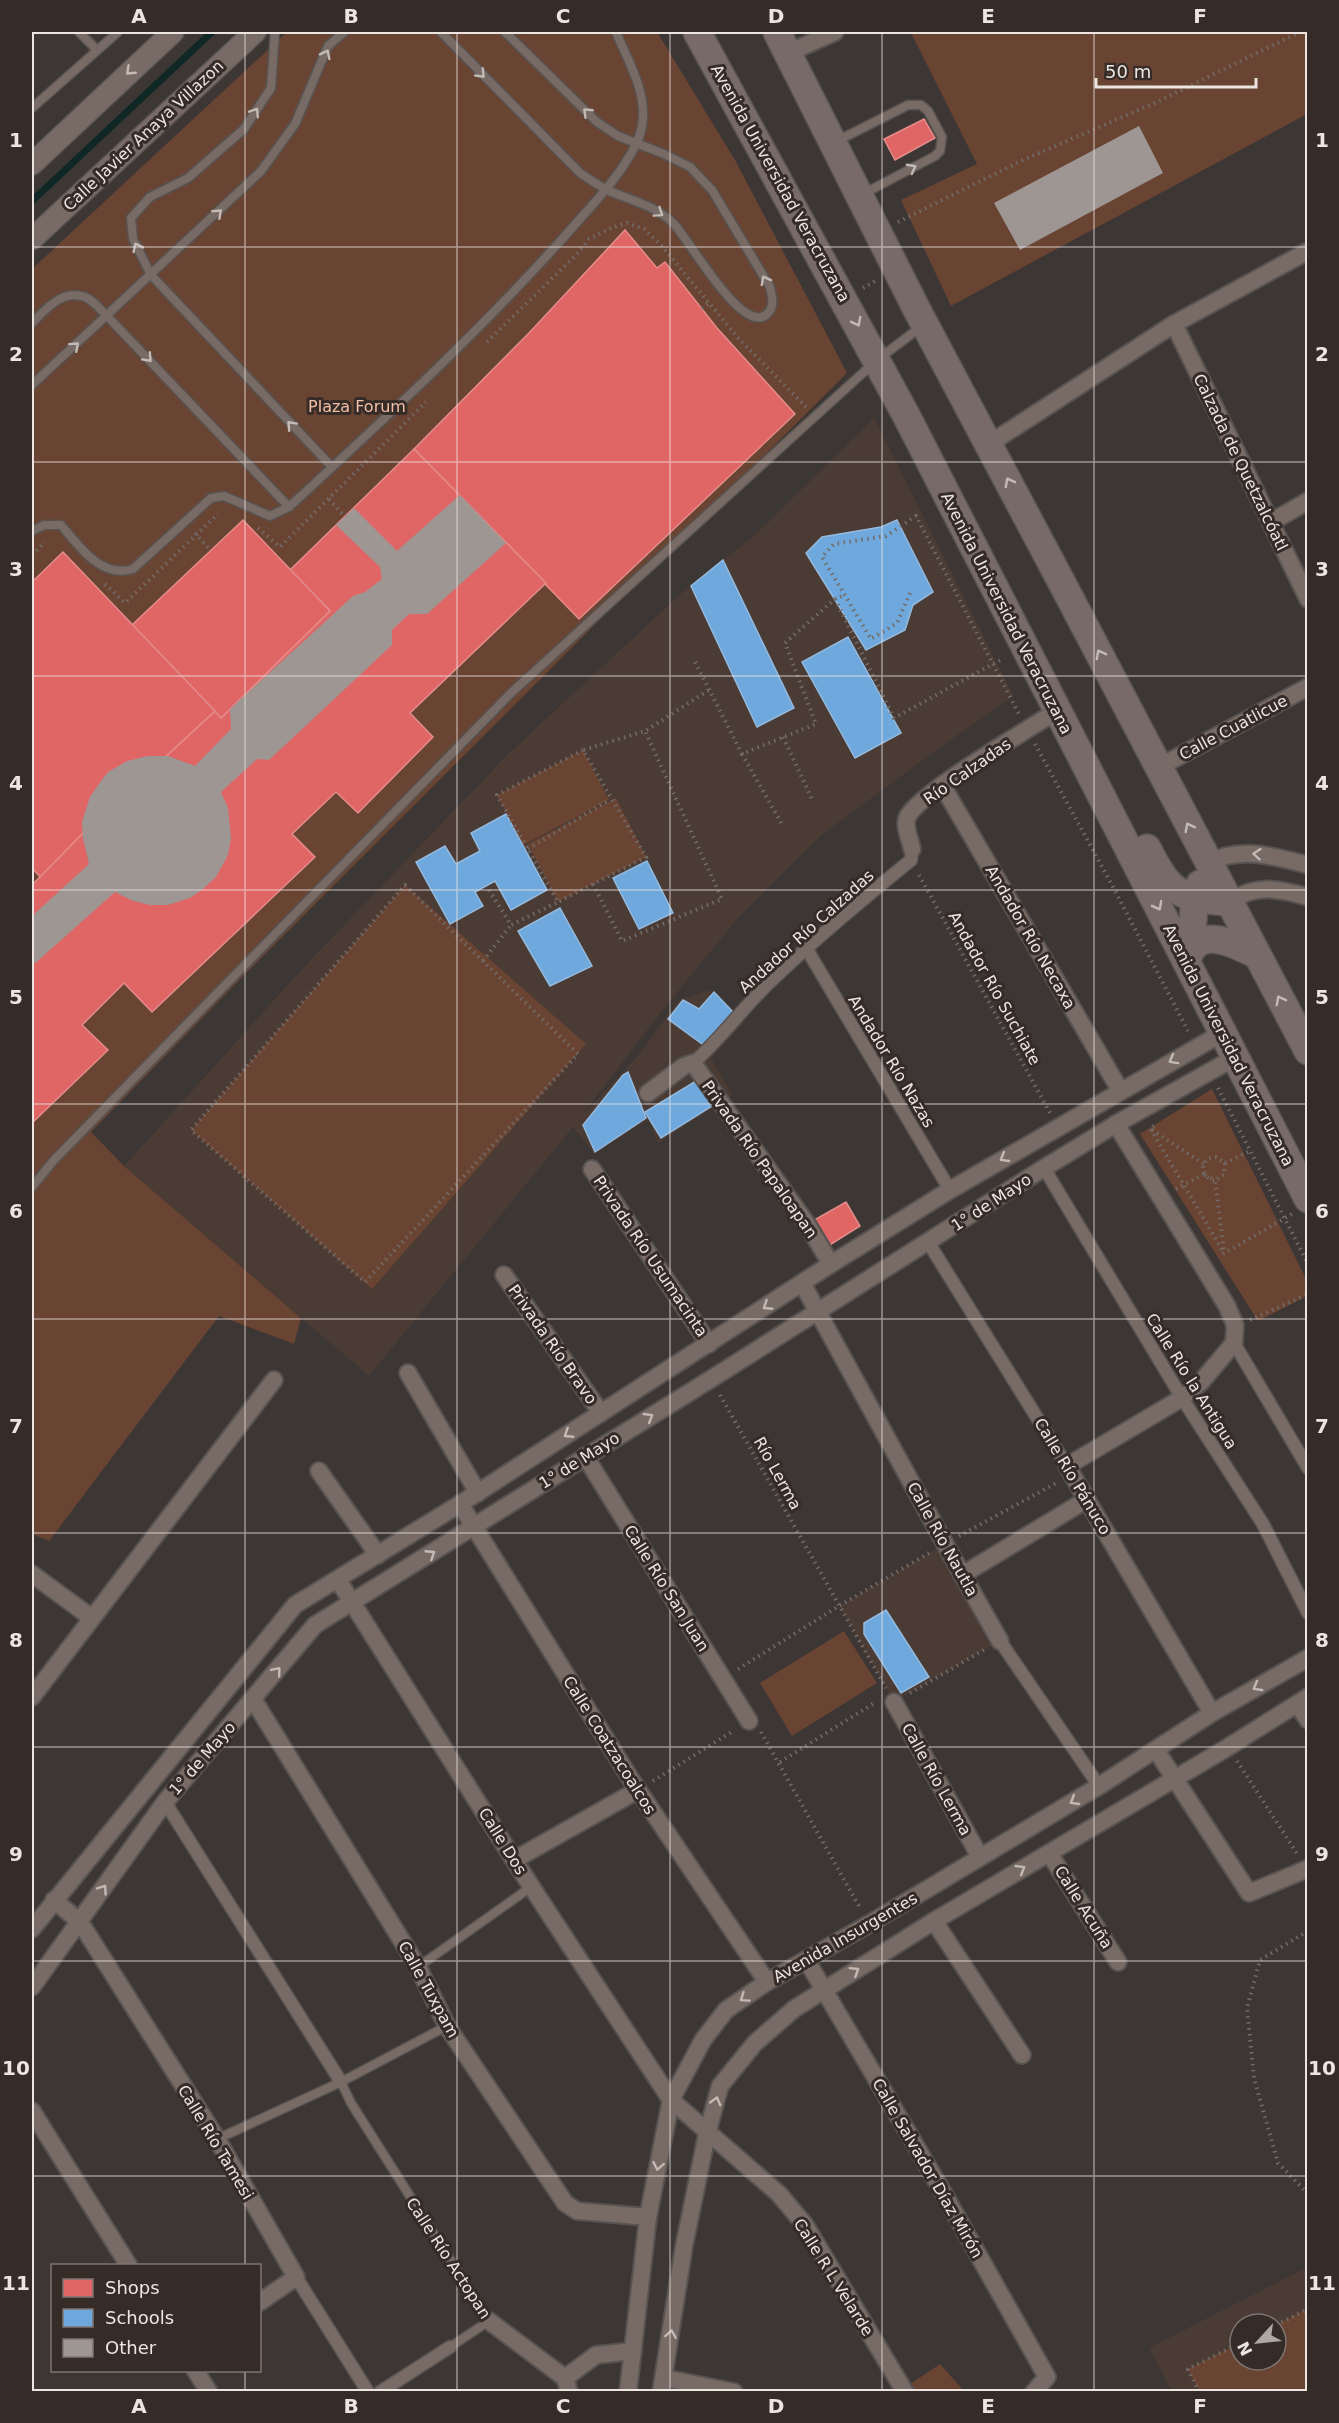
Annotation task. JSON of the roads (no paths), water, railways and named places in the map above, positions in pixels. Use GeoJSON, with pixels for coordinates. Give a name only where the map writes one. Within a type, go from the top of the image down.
{"type":"FeatureCollection","features":[{"type":"Feature","properties":{"kind":"main road","name":"Avenida Universidad Veracruzana"},"geometry":{"type":"LineString","coordinates":[[697,32],[877,360],[1057,711],[1188,956],[1303,1205]]}},
{"type":"Feature","properties":{"kind":"main road"},"geometry":{"type":"LineString","coordinates":[[783,42],[925,324],[1308,1052]]}},
{"type":"Feature","properties":{"kind":"main road"},"geometry":{"type":"LineString","coordinates":[[1057,711],[1088,740],[1103,763],[1158,869],[1170,884],[1183,895],[1195,899],[1228,902]]}},
{"type":"Feature","properties":{"kind":"main road"},"geometry":{"type":"LineString","coordinates":[[1188,956],[1195,899],[1208,863]]}},
{"type":"Feature","properties":{"kind":"main road"},"geometry":{"type":"LineString","coordinates":[[1188,956],[1205,940],[1217,939],[1228,941],[1255,954]]}},
{"type":"Feature","properties":{"kind":"street"},"geometry":{"type":"LineString","coordinates":[[32,164],[173,32]]}},
{"type":"Feature","properties":{"kind":"street","name":"Calle Javier Anaya Villazon"},"geometry":{"type":"LineString","coordinates":[[32,239],[255,32]]}},
{"type":"Feature","properties":{"kind":"street"},"geometry":{"type":"LineString","coordinates":[[783,42],[835,32]]}},
{"type":"Feature","properties":{"kind":"street"},"geometry":{"type":"LineString","coordinates":[[989,444],[1174,324],[1308,251]]}},
{"type":"Feature","properties":{"kind":"street","name":"Calzada de Quetzalcóatl"},"geometry":{"type":"LineString","coordinates":[[1174,324],[1308,599]]}},
{"type":"Feature","properties":{"kind":"street"},"geometry":{"type":"LineString","coordinates":[[1271,522],[1308,501]]}},
{"type":"Feature","properties":{"kind":"street","name":"Calle Cuatlicue"},"geometry":{"type":"LineString","coordinates":[[1159,767],[1308,687]]}},
{"type":"Feature","properties":{"kind":"street","name":"Río Calzadas"},"geometry":{"type":"LineString","coordinates":[[911,855],[906,825],[912,810],[942,785],[1057,711]]}},
{"type":"Feature","properties":{"kind":"street","name":"Andador Río Necaxa"},"geometry":{"type":"LineString","coordinates":[[942,785],[1120,1090]]}},
{"type":"Feature","properties":{"kind":"street"},"geometry":{"type":"LineString","coordinates":[[1208,863],[1238,853],[1261,853],[1308,865]]}},
{"type":"Feature","properties":{"kind":"street","name":"Andador Río Calzadas"},"geometry":{"type":"LineString","coordinates":[[689,1065],[709,1049],[770,981],[911,855]]}},
{"type":"Feature","properties":{"kind":"street"},"geometry":{"type":"LineString","coordinates":[[1228,902],[1256,889],[1281,889],[1308,897]]}},
{"type":"Feature","properties":{"kind":"street","name":"Andador Río Nazas"},"geometry":{"type":"LineString","coordinates":[[806,948],[950,1190]]}},
{"type":"Feature","properties":{"kind":"street","name":"1° de Mayo"},"geometry":{"type":"LineString","coordinates":[[32,1929],[295,1605],[478,1493],[831,1264],[950,1190],[1224,1032]]}},
{"type":"Feature","properties":{"kind":"street","name":"1° de Mayo"},"geometry":{"type":"LineString","coordinates":[[32,1987],[165,1802],[315,1625],[711,1379],[1044,1168],[1236,1056]]}},
{"type":"Feature","properties":{"kind":"street"},"geometry":{"type":"LineString","coordinates":[[648,1093],[689,1065]]}},
{"type":"Feature","properties":{"kind":"street","name":"Privada Río Papaloapan"},"geometry":{"type":"LineString","coordinates":[[689,1065],[807,1224],[831,1264]]}},
{"type":"Feature","properties":{"kind":"street"},"geometry":{"type":"LineString","coordinates":[[1070,1470],[1182,1398],[1201,1382],[1234,1343],[1236,1325],[1203,1266],[1116,1124]]}},
{"type":"Feature","properties":{"kind":"street","name":"Privada Río Usumacinta"},"geometry":{"type":"LineString","coordinates":[[592,1168],[710,1344]]}},
{"type":"Feature","properties":{"kind":"street","name":"Calle Río la Antigua"},"geometry":{"type":"LineString","coordinates":[[1044,1168],[1182,1398],[1263,1524],[1308,1613]]}},
{"type":"Feature","properties":{"kind":"street","name":"Calle Río Pánuco"},"geometry":{"type":"LineString","coordinates":[[928,1242],[1070,1470],[1212,1713]]}},
{"type":"Feature","properties":{"kind":"street","name":"Privada Río Bravo"},"geometry":{"type":"LineString","coordinates":[[504,1275],[601,1413]]}},
{"type":"Feature","properties":{"kind":"street","name":"Calle Río Nautla"},"geometry":{"type":"LineString","coordinates":[[802,1283],[819,1310],[1000,1641],[1099,1786]]}},
{"type":"Feature","properties":{"kind":"street"},"geometry":{"type":"LineString","coordinates":[[1234,1343],[1308,1468]]}},
{"type":"Feature","properties":{"kind":"street"},"geometry":{"type":"LineString","coordinates":[[408,1373],[478,1493]]}},
{"type":"Feature","properties":{"kind":"street"},"geometry":{"type":"LineString","coordinates":[[32,1697],[274,1380]]}},
{"type":"Feature","properties":{"kind":"street","name":"Calle Río San Juan"},"geometry":{"type":"LineString","coordinates":[[585,1456],[749,1721]]}},
{"type":"Feature","properties":{"kind":"street"},"geometry":{"type":"LineString","coordinates":[[319,1471],[378,1555]]}},
{"type":"Feature","properties":{"kind":"street"},"geometry":{"type":"LineString","coordinates":[[962,1575],[1086,1500]]}},
{"type":"Feature","properties":{"kind":"street","name":"Calle Coatzacoalcos"},"geometry":{"type":"LineString","coordinates":[[460,1504],[638,1790],[767,1982]]}},
{"type":"Feature","properties":{"kind":"street"},"geometry":{"type":"LineString","coordinates":[[32,1574],[92,1618]]}},
{"type":"Feature","properties":{"kind":"street","name":"Calle Dos"},"geometry":{"type":"LineString","coordinates":[[338,1580],[531,1887],[671,2100]]}},
{"type":"Feature","properties":{"kind":"street","name":"Avenida Insurgentes"},"geometry":{"type":"LineString","coordinates":[[628,2391],[648,2217],[671,2100],[703,2040],[726,2010],[767,1982],[807,1961],[1099,1786],[1212,1713],[1308,1658]]}},
{"type":"Feature","properties":{"kind":"street","name":"Calle Río Lerma"},"geometry":{"type":"LineString","coordinates":[[892,1698],[980,1857]]}},
{"type":"Feature","properties":{"kind":"street","name":"Calle Tuxpam"},"geometry":{"type":"LineString","coordinates":[[253,1699],[418,1967],[447,2026],[565,2203],[577,2211],[648,2217]]}},
{"type":"Feature","properties":{"kind":"street"},"geometry":{"type":"LineString","coordinates":[[1302,1700],[1308,1720]]}},
{"type":"Feature","properties":{"kind":"street","name":"Avenida Insurgentes"},"geometry":{"type":"LineString","coordinates":[[662,2385],[684,2246],[707,2134],[720,2086],[755,2043],[794,2008],[934,1921],[1174,1779],[1302,1700]]}},
{"type":"Feature","properties":{"kind":"street"},"geometry":{"type":"LineString","coordinates":[[1156,1750],[1249,1893],[1307,1869]]}},
{"type":"Feature","properties":{"kind":"street"},"geometry":{"type":"LineString","coordinates":[[514,1860],[638,1790]]}},
{"type":"Feature","properties":{"kind":"street"},"geometry":{"type":"LineString","coordinates":[[165,1802],[340,2082]]}},
{"type":"Feature","properties":{"kind":"street","name":"Calle Acuña"},"geometry":{"type":"LineString","coordinates":[[1049,1852],[1118,1962]]}},
{"type":"Feature","properties":{"kind":"street","name":"Calle Río Tamesi"},"geometry":{"type":"LineString","coordinates":[[54,1900],[80,1923],[217,2139],[296,2277],[369,2391]]}},
{"type":"Feature","properties":{"kind":"street"},"geometry":{"type":"LineString","coordinates":[[934,1921],[1022,2055]]}},
{"type":"Feature","properties":{"kind":"street","name":"Calle Salvador Díaz Mirón"},"geometry":{"type":"LineString","coordinates":[[807,1961],[1047,2378],[1035,2391]]}},
{"type":"Feature","properties":{"kind":"street","name":"Calle R L Velarde"},"geometry":{"type":"LineString","coordinates":[[671,2100],[707,2134],[779,2194],[805,2225],[905,2391]]}},
{"type":"Feature","properties":{"kind":"street"},"geometry":{"type":"LineString","coordinates":[[32,2111],[128,2264]]}},
{"type":"Feature","properties":{"kind":"street"},"geometry":{"type":"LineString","coordinates":[[261,2301],[296,2277]]}},
{"type":"Feature","properties":{"kind":"street","name":"Calle Río Actopan"},"geometry":{"type":"LineString","coordinates":[[489,2321],[567,2385]]}},
{"type":"Feature","properties":{"kind":"street"},"geometry":{"type":"LineString","coordinates":[[380,2391],[450,2347]]}},
{"type":"Feature","properties":{"kind":"street"},"geometry":{"type":"LineString","coordinates":[[567,2385],[596,2355],[633,2351]]}},
{"type":"Feature","properties":{"kind":"street"},"geometry":{"type":"LineString","coordinates":[[196,2372],[208,2391]]}},
{"type":"Feature","properties":{"kind":"street"},"geometry":{"type":"LineString","coordinates":[[662,2385],[734,2391]]}},
{"type":"Feature","properties":{"kind":"lane"},"geometry":{"type":"LineString","coordinates":[[79,32],[97,50]]}},
{"type":"Feature","properties":{"kind":"lane"},"geometry":{"type":"LineString","coordinates":[[32,108],[118,32]]}},
{"type":"Feature","properties":{"kind":"lane"},"geometry":{"type":"LineString","coordinates":[[275,32],[271,88],[244,129],[188,178],[150,197],[131,218],[133,239],[151,275],[332,467]]}},
{"type":"Feature","properties":{"kind":"lane"},"geometry":{"type":"LineString","coordinates":[[32,385],[261,171],[295,124],[328,46],[344,32]]}},
{"type":"Feature","properties":{"kind":"lane"},"geometry":{"type":"LineString","coordinates":[[441,32],[580,173],[606,189],[655,209],[673,223],[732,302],[747,315],[763,318],[770,312],[773,302],[770,287],[712,190],[690,167],[618,136],[597,122],[505,32]]}},
{"type":"Feature","properties":{"kind":"lane"},"geometry":{"type":"LineString","coordinates":[[32,531],[44,525],[61,525],[89,558],[114,571],[125,572],[133,569],[211,498],[224,496],[270,516],[289,507],[505,301],[606,189],[635,144],[642,129],[644,110],[637,79],[616,32]]}},
{"type":"Feature","properties":{"kind":"lane"},"geometry":{"type":"LineString","coordinates":[[833,143],[915,104],[928,111],[942,144],[940,151],[935,156],[860,196]]}},
{"type":"Feature","properties":{"kind":"lane"},"geometry":{"type":"LineString","coordinates":[[32,323],[52,303],[70,296],[86,297],[107,316],[289,507]]}},
{"type":"Feature","properties":{"kind":"lane"},"geometry":{"type":"LineString","coordinates":[[32,1187],[54,1160],[511,693],[877,360],[925,324]]}},
{"type":"Feature","properties":{"kind":"lane"},"geometry":{"type":"LineString","coordinates":[[418,1967],[531,1887]]}},
{"type":"Feature","properties":{"kind":"lane"},"geometry":{"type":"LineString","coordinates":[[217,2139],[340,2082],[447,2026]]}},
{"type":"Feature","properties":{"kind":"lane","name":"Calle Río Actopan"},"geometry":{"type":"LineString","coordinates":[[340,2082],[489,2321]]}},
{"type":"Feature","properties":{"kind":"lane"},"geometry":{"type":"LineString","coordinates":[[450,2347],[489,2321]]}},
{"type":"Feature","properties":{"kind":"waterway"},"geometry":{"type":"LineString","coordinates":[[32,201],[212,32]]}},
{"type":"Feature","properties":{"kind":"park label","name":"Plaza Forum"},"geometry":{"type":"Point","coordinates":[357,406]}}]}
